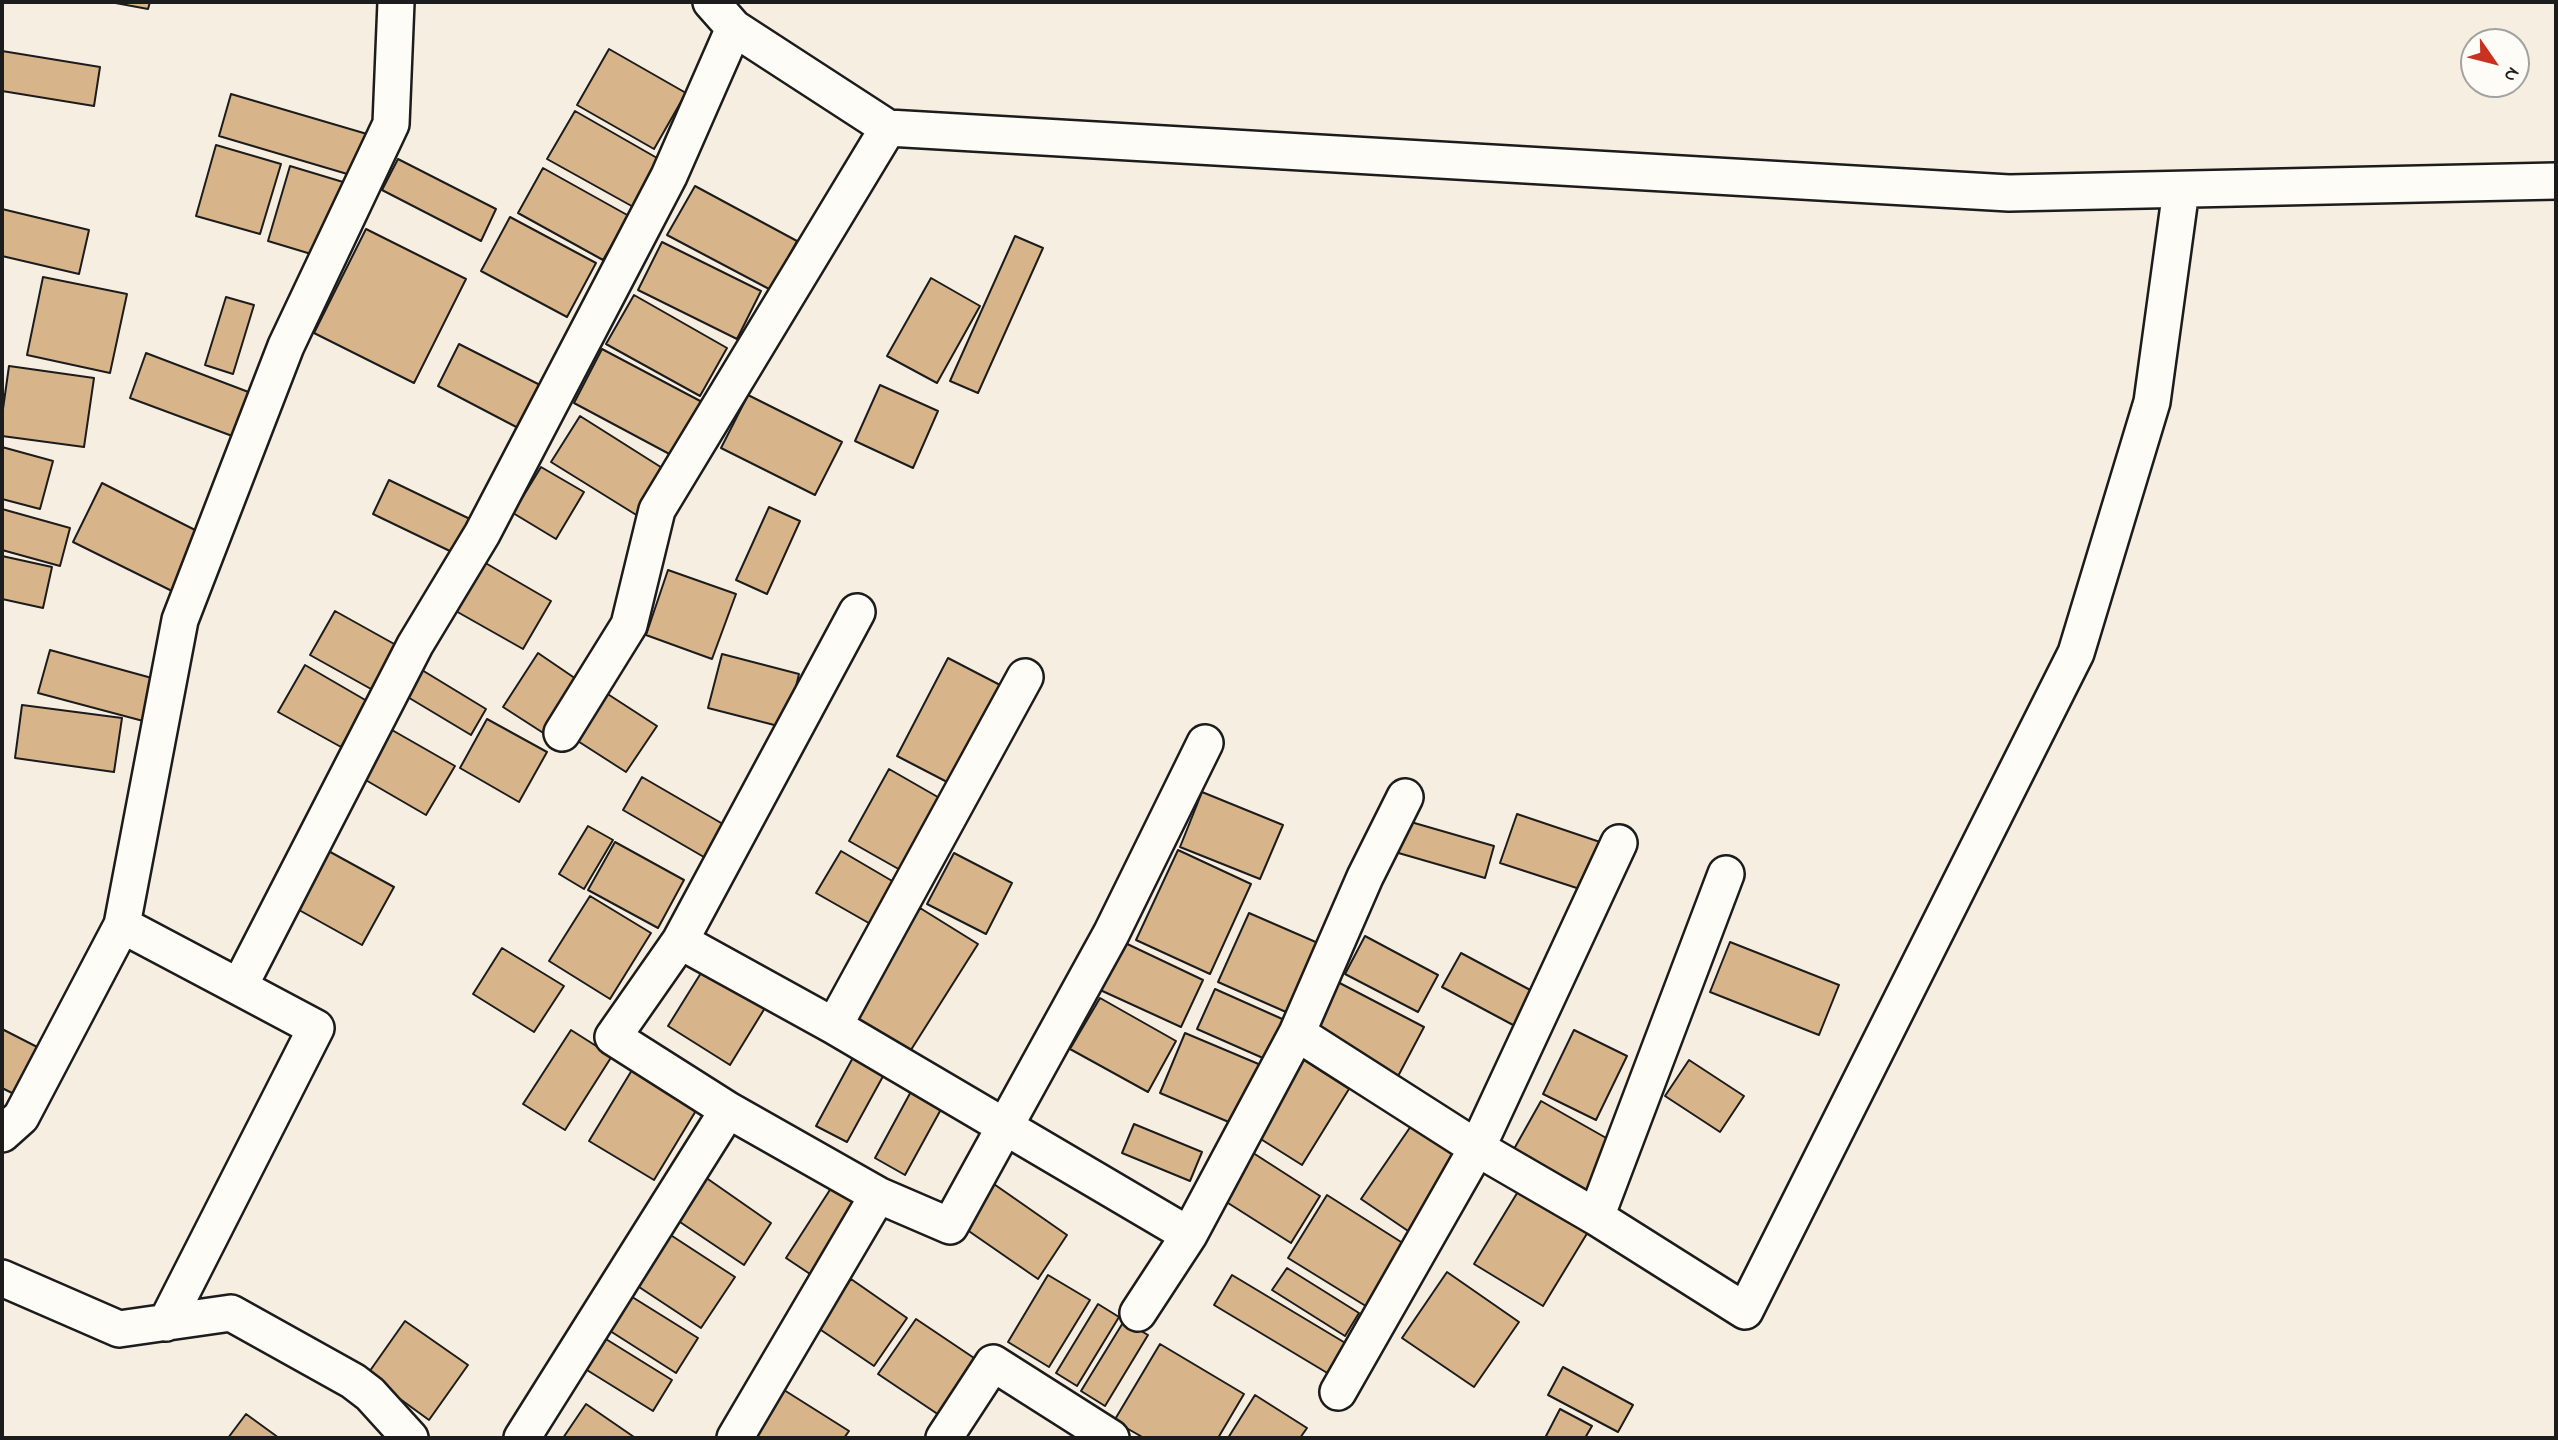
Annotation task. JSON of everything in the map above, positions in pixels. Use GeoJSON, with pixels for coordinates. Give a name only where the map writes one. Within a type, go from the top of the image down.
{"type":"FeatureCollection","features":[{"type":"Feature","properties":{"kind":"street"},"geometry":{"type":"LineString","coordinates":[[2,1133],[21,1117],[122,925],[180,620],[286,346],[391,124],[396,2]]}},
{"type":"Feature","properties":{"kind":"street"},"geometry":{"type":"LineString","coordinates":[[711,2],[734,27],[888,128],[2009,193],[2556,181]]}},
{"type":"Feature","properties":{"kind":"street"},"geometry":{"type":"LineString","coordinates":[[239,987],[415,645],[482,534],[669,176],[734,27]]}},
{"type":"Feature","properties":{"kind":"street"},"geometry":{"type":"LineString","coordinates":[[562,733],[629,625],[657,510],[888,128]]}},
{"type":"Feature","properties":{"kind":"street"},"geometry":{"type":"LineString","coordinates":[[1297,1033],[1477,1148],[1596,1217],[1745,1311],[2076,653],[2152,402],[2180,190]]}},
{"type":"Feature","properties":{"kind":"street"},"geometry":{"type":"LineString","coordinates":[[857,612],[680,941],[612,1037],[728,1110],[878,1195],[950,1226],[1111,934],[1205,743]]}},
{"type":"Feature","properties":{"kind":"street"},"geometry":{"type":"LineString","coordinates":[[834,1026],[1025,677]]}},
{"type":"Feature","properties":{"kind":"street"},"geometry":{"type":"LineString","coordinates":[[1138,1313],[1188,1235],[1297,1033],[1365,877],[1405,797]]}},
{"type":"Feature","properties":{"kind":"street"},"geometry":{"type":"LineString","coordinates":[[1338,1392],[1477,1148],[1619,843]]}},
{"type":"Feature","properties":{"kind":"street"},"geometry":{"type":"LineString","coordinates":[[1596,1217],[1726,874]]}},
{"type":"Feature","properties":{"kind":"street"},"geometry":{"type":"LineString","coordinates":[[122,925],[317,1028],[166,1323]]}},
{"type":"Feature","properties":{"kind":"street"},"geometry":{"type":"LineString","coordinates":[[680,941],[834,1026],[1188,1235]]}},
{"type":"Feature","properties":{"kind":"street"},"geometry":{"type":"LineString","coordinates":[[522,1438],[728,1110]]}},
{"type":"Feature","properties":{"kind":"street"},"geometry":{"type":"LineString","coordinates":[[735,1438],[878,1195]]}},
{"type":"Feature","properties":{"kind":"street"},"geometry":{"type":"LineString","coordinates":[[2,1278],[119,1329],[231,1314],[353,1381],[370,1394],[410,1438]]}},
{"type":"Feature","properties":{"kind":"street"},"geometry":{"type":"LineString","coordinates":[[944,1438],[993,1363],[1111,1438]]}},
{"type":"Feature","properties":{"kind":"building"},"geometry":{"type":"Polygon","coordinates":[[[110,2],[150,2],[148,9],[110,2]]]}},
{"type":"Feature","properties":{"kind":"building"},"geometry":{"type":"Polygon","coordinates":[[[609,49],[686,93],[654,149],[577,105],[609,49]]]}},
{"type":"Feature","properties":{"kind":"building"},"geometry":{"type":"Polygon","coordinates":[[[2,51],[100,67],[94,106],[2,91],[2,51]]]}},
{"type":"Feature","properties":{"kind":"building"},"geometry":{"type":"Polygon","coordinates":[[[231,94],[367,134],[354,176],[219,136],[231,94]]]}},
{"type":"Feature","properties":{"kind":"building"},"geometry":{"type":"Polygon","coordinates":[[[575,111],[664,162],[637,209],[547,159],[575,111]]]}},
{"type":"Feature","properties":{"kind":"building"},"geometry":{"type":"Polygon","coordinates":[[[216,145],[281,164],[260,234],[196,216],[216,145]]]}},
{"type":"Feature","properties":{"kind":"building"},"geometry":{"type":"Polygon","coordinates":[[[398,159],[496,209],[481,241],[382,190],[398,159]]]}},
{"type":"Feature","properties":{"kind":"building"},"geometry":{"type":"Polygon","coordinates":[[[290,166],[343,182],[321,257],[268,241],[290,166]]]}},
{"type":"Feature","properties":{"kind":"building"},"geometry":{"type":"Polygon","coordinates":[[[543,168],[629,216],[603,260],[518,213],[543,168]]]}},
{"type":"Feature","properties":{"kind":"building"},"geometry":{"type":"Polygon","coordinates":[[[695,186],[797,241],[771,290],[667,235],[695,186]]]}},
{"type":"Feature","properties":{"kind":"building"},"geometry":{"type":"Polygon","coordinates":[[[2,209],[89,230],[79,274],[2,256],[2,209]]]}},
{"type":"Feature","properties":{"kind":"building"},"geometry":{"type":"Polygon","coordinates":[[[510,217],[596,263],[567,317],[481,271],[510,217]]]}},
{"type":"Feature","properties":{"kind":"building"},"geometry":{"type":"Polygon","coordinates":[[[366,229],[466,279],[414,383],[314,333],[366,229]]]}},
{"type":"Feature","properties":{"kind":"building"},"geometry":{"type":"Polygon","coordinates":[[[1015,236],[1043,248],[978,393],[950,381],[1015,236]]]}},
{"type":"Feature","properties":{"kind":"building"},"geometry":{"type":"Polygon","coordinates":[[[662,242],[761,291],[737,339],[638,290],[662,242]]]}},
{"type":"Feature","properties":{"kind":"building"},"geometry":{"type":"Polygon","coordinates":[[[43,277],[127,294],[110,373],[27,355],[43,277]]]}},
{"type":"Feature","properties":{"kind":"building"},"geometry":{"type":"Polygon","coordinates":[[[931,278],[980,306],[937,383],[887,356],[931,278]]]}},
{"type":"Feature","properties":{"kind":"building"},"geometry":{"type":"Polygon","coordinates":[[[634,295],[727,348],[700,396],[606,344],[634,295]]]}},
{"type":"Feature","properties":{"kind":"building"},"geometry":{"type":"Polygon","coordinates":[[[226,297],[254,305],[233,374],[205,365],[226,297]]]}},
{"type":"Feature","properties":{"kind":"building"},"geometry":{"type":"Polygon","coordinates":[[[459,344],[544,387],[522,430],[438,386],[459,344]]]}},
{"type":"Feature","properties":{"kind":"building"},"geometry":{"type":"Polygon","coordinates":[[[602,349],[704,403],[675,457],[574,403],[602,349]]]}},
{"type":"Feature","properties":{"kind":"building"},"geometry":{"type":"Polygon","coordinates":[[[146,353],[259,396],[243,440],[130,398],[146,353]]]}},
{"type":"Feature","properties":{"kind":"building"},"geometry":{"type":"Polygon","coordinates":[[[9,366],[94,378],[84,447],[2,436],[9,366]]]}},
{"type":"Feature","properties":{"kind":"building"},"geometry":{"type":"Polygon","coordinates":[[[880,385],[938,411],[913,468],[855,441],[880,385]]]}},
{"type":"Feature","properties":{"kind":"building"},"geometry":{"type":"Polygon","coordinates":[[[748,395],[842,442],[815,495],[721,448],[748,395]]]}},
{"type":"Feature","properties":{"kind":"building"},"geometry":{"type":"Polygon","coordinates":[[[580,416],[667,471],[638,516],[551,462],[580,416]]]}},
{"type":"Feature","properties":{"kind":"building"},"geometry":{"type":"Polygon","coordinates":[[[2,447],[53,461],[40,509],[2,499],[2,447]]]}},
{"type":"Feature","properties":{"kind":"building"},"geometry":{"type":"Polygon","coordinates":[[[541,467],[584,492],[556,539],[513,513],[541,467]]]}},
{"type":"Feature","properties":{"kind":"building"},"geometry":{"type":"Polygon","coordinates":[[[389,480],[470,519],[454,553],[373,514],[389,480]]]}},
{"type":"Feature","properties":{"kind":"building"},"geometry":{"type":"Polygon","coordinates":[[[102,483],[203,534],[174,592],[73,542],[102,483]]]}},
{"type":"Feature","properties":{"kind":"building"},"geometry":{"type":"Polygon","coordinates":[[[769,507],[800,521],[767,594],[736,580],[769,507]]]}},
{"type":"Feature","properties":{"kind":"building"},"geometry":{"type":"Polygon","coordinates":[[[2,509],[70,528],[60,566],[2,550],[2,509]]]}},
{"type":"Feature","properties":{"kind":"building"},"geometry":{"type":"Polygon","coordinates":[[[2,556],[52,567],[43,608],[2,599],[2,556]]]}},
{"type":"Feature","properties":{"kind":"building"},"geometry":{"type":"Polygon","coordinates":[[[482,561],[551,601],[523,649],[454,610],[482,561]]]}},
{"type":"Feature","properties":{"kind":"building"},"geometry":{"type":"Polygon","coordinates":[[[668,570],[736,594],[712,659],[646,635],[668,570]]]}},
{"type":"Feature","properties":{"kind":"building"},"geometry":{"type":"Polygon","coordinates":[[[335,611],[396,645],[371,689],[310,655],[335,611]]]}},
{"type":"Feature","properties":{"kind":"building"},"geometry":{"type":"Polygon","coordinates":[[[50,650],[159,680],[147,722],[38,693],[50,650]]]}},
{"type":"Feature","properties":{"kind":"building"},"geometry":{"type":"Polygon","coordinates":[[[538,653],[582,683],[548,736],[503,707],[538,653]]]}},
{"type":"Feature","properties":{"kind":"building"},"geometry":{"type":"Polygon","coordinates":[[[722,654],[799,674],[786,728],[708,708],[722,654]]]}},
{"type":"Feature","properties":{"kind":"building"},"geometry":{"type":"Polygon","coordinates":[[[948,658],[1002,686],[951,784],[897,756],[948,658]]]}},
{"type":"Feature","properties":{"kind":"building"},"geometry":{"type":"Polygon","coordinates":[[[305,665],[367,701],[341,747],[278,712],[305,665]]]}},
{"type":"Feature","properties":{"kind":"building"},"geometry":{"type":"Polygon","coordinates":[[[417,667],[486,709],[471,735],[401,693],[417,667]]]}},
{"type":"Feature","properties":{"kind":"building"},"geometry":{"type":"Polygon","coordinates":[[[603,691],[657,726],[626,772],[573,738],[603,691]]]}},
{"type":"Feature","properties":{"kind":"building"},"geometry":{"type":"Polygon","coordinates":[[[22,705],[122,718],[114,772],[15,758],[22,705]]]}},
{"type":"Feature","properties":{"kind":"building"},"geometry":{"type":"Polygon","coordinates":[[[487,719],[547,752],[519,802],[460,768],[487,719]]]}},
{"type":"Feature","properties":{"kind":"building"},"geometry":{"type":"Polygon","coordinates":[[[385,726],[455,766],[426,815],[357,775],[385,726]]]}},
{"type":"Feature","properties":{"kind":"building"},"geometry":{"type":"Polygon","coordinates":[[[889,769],[943,800],[902,871],[849,841],[889,769]]]}},
{"type":"Feature","properties":{"kind":"building"},"geometry":{"type":"Polygon","coordinates":[[[642,777],[728,827],[709,860],[623,810],[642,777]]]}},
{"type":"Feature","properties":{"kind":"building"},"geometry":{"type":"Polygon","coordinates":[[[1202,792],[1283,825],[1260,879],[1180,847],[1202,792]]]}},
{"type":"Feature","properties":{"kind":"building"},"geometry":{"type":"Polygon","coordinates":[[[1517,814],[1603,843],[1586,891],[1500,863],[1517,814]]]}},
{"type":"Feature","properties":{"kind":"building"},"geometry":{"type":"Polygon","coordinates":[[[1404,820],[1494,846],[1485,878],[1395,852],[1404,820]]]}},
{"type":"Feature","properties":{"kind":"building"},"geometry":{"type":"Polygon","coordinates":[[[588,826],[613,840],[584,889],[559,874],[588,826]]]}},
{"type":"Feature","properties":{"kind":"building"},"geometry":{"type":"Polygon","coordinates":[[[615,842],[684,880],[658,928],[588,890],[615,842]]]}},
{"type":"Feature","properties":{"kind":"building"},"geometry":{"type":"Polygon","coordinates":[[[323,848],[394,887],[362,945],[290,905],[323,848]]]}},
{"type":"Feature","properties":{"kind":"building"},"geometry":{"type":"Polygon","coordinates":[[[1178,850],[1251,884],[1210,974],[1136,940],[1178,850]]]}},
{"type":"Feature","properties":{"kind":"building"},"geometry":{"type":"Polygon","coordinates":[[[841,851],[899,885],[874,926],[816,893],[841,851]]]}},
{"type":"Feature","properties":{"kind":"building"},"geometry":{"type":"Polygon","coordinates":[[[954,853],[1012,883],[986,934],[927,904],[954,853]]]}},
{"type":"Feature","properties":{"kind":"building"},"geometry":{"type":"Polygon","coordinates":[[[590,896],[651,933],[610,999],[549,961],[590,896]]]}},
{"type":"Feature","properties":{"kind":"building"},"geometry":{"type":"Polygon","coordinates":[[[920,908],[978,944],[909,1053],[851,1017],[920,908]]]}},
{"type":"Feature","properties":{"kind":"building"},"geometry":{"type":"Polygon","coordinates":[[[1249,913],[1318,943],[1286,1012],[1218,982],[1249,913]]]}},
{"type":"Feature","properties":{"kind":"building"},"geometry":{"type":"Polygon","coordinates":[[[1365,936],[1438,975],[1418,1012],[1345,974],[1365,936]]]}},
{"type":"Feature","properties":{"kind":"building"},"geometry":{"type":"Polygon","coordinates":[[[1121,941],[1203,980],[1181,1027],[1098,989],[1121,941]]]}},
{"type":"Feature","properties":{"kind":"building"},"geometry":{"type":"Polygon","coordinates":[[[1730,942],[1839,985],[1819,1035],[1710,992],[1730,942]]]}},
{"type":"Feature","properties":{"kind":"building"},"geometry":{"type":"Polygon","coordinates":[[[502,948],[564,986],[534,1032],[473,994],[502,948]]]}},
{"type":"Feature","properties":{"kind":"building"},"geometry":{"type":"Polygon","coordinates":[[[1461,953],[1534,992],[1515,1026],[1442,987],[1461,953]]]}},
{"type":"Feature","properties":{"kind":"building"},"geometry":{"type":"Polygon","coordinates":[[[706,965],[768,1003],[730,1065],[668,1026],[706,965]]]}},
{"type":"Feature","properties":{"kind":"building"},"geometry":{"type":"Polygon","coordinates":[[[1332,979],[1424,1027],[1396,1080],[1304,1033],[1332,979]]]}},
{"type":"Feature","properties":{"kind":"building"},"geometry":{"type":"Polygon","coordinates":[[[1215,989],[1289,1022],[1272,1062],[1197,1029],[1215,989]]]}},
{"type":"Feature","properties":{"kind":"building"},"geometry":{"type":"Polygon","coordinates":[[[1100,998],[1176,1041],[1148,1092],[1070,1049],[1100,998]]]}},
{"type":"Feature","properties":{"kind":"building"},"geometry":{"type":"Polygon","coordinates":[[[2,1029],[45,1051],[22,1098],[2,1088],[2,1029]]]}},
{"type":"Feature","properties":{"kind":"building"},"geometry":{"type":"Polygon","coordinates":[[[571,1030],[612,1056],[565,1130],[523,1104],[571,1030]]]}},
{"type":"Feature","properties":{"kind":"building"},"geometry":{"type":"Polygon","coordinates":[[[1574,1030],[1627,1056],[1596,1120],[1543,1094],[1574,1030]]]}},
{"type":"Feature","properties":{"kind":"building"},"geometry":{"type":"Polygon","coordinates":[[[1185,1033],[1268,1068],[1243,1128],[1160,1093],[1185,1033]]]}},
{"type":"Feature","properties":{"kind":"building"},"geometry":{"type":"Polygon","coordinates":[[[856,1052],[887,1069],[847,1142],[816,1126],[856,1052]]]}},
{"type":"Feature","properties":{"kind":"building"},"geometry":{"type":"Polygon","coordinates":[[[1296,1055],[1349,1089],[1302,1165],[1248,1131],[1296,1055]]]}},
{"type":"Feature","properties":{"kind":"building"},"geometry":{"type":"Polygon","coordinates":[[[1689,1060],[1744,1096],[1720,1132],[1665,1096],[1689,1060]]]}},
{"type":"Feature","properties":{"kind":"building"},"geometry":{"type":"Polygon","coordinates":[[[632,1070],[697,1109],[654,1180],[589,1141],[632,1070]]]}},
{"type":"Feature","properties":{"kind":"building"},"geometry":{"type":"Polygon","coordinates":[[[914,1086],[945,1102],[905,1175],[875,1158],[914,1086]]]}},
{"type":"Feature","properties":{"kind":"building"},"geometry":{"type":"Polygon","coordinates":[[[1541,1101],[1615,1143],[1589,1191],[1514,1149],[1541,1101]]]}},
{"type":"Feature","properties":{"kind":"building"},"geometry":{"type":"Polygon","coordinates":[[[1134,1124],[1202,1152],[1190,1181],[1122,1153],[1134,1124]]]}},
{"type":"Feature","properties":{"kind":"building"},"geometry":{"type":"Polygon","coordinates":[[[1411,1126],[1464,1161],[1414,1235],[1361,1199],[1411,1126]]]}},
{"type":"Feature","properties":{"kind":"building"},"geometry":{"type":"Polygon","coordinates":[[[1247,1149],[1320,1196],[1291,1243],[1217,1196],[1247,1149]]]}},
{"type":"Feature","properties":{"kind":"building"},"geometry":{"type":"Polygon","coordinates":[[[705,1177],[771,1223],[744,1265],[677,1220],[705,1177]]]}},
{"type":"Feature","properties":{"kind":"building"},"geometry":{"type":"Polygon","coordinates":[[[835,1182],[859,1198],[810,1274],[786,1258],[835,1182]]]}},
{"type":"Feature","properties":{"kind":"building"},"geometry":{"type":"Polygon","coordinates":[[[991,1182],[1067,1235],[1038,1279],[960,1225],[991,1182]]]}},
{"type":"Feature","properties":{"kind":"building"},"geometry":{"type":"Polygon","coordinates":[[[1522,1185],[1591,1227],[1543,1306],[1474,1264],[1522,1185]]]}},
{"type":"Feature","properties":{"kind":"building"},"geometry":{"type":"Polygon","coordinates":[[[1327,1195],[1409,1247],[1369,1308],[1288,1258],[1327,1195]]]}},
{"type":"Feature","properties":{"kind":"building"},"geometry":{"type":"Polygon","coordinates":[[[666,1232],[735,1277],[701,1328],[633,1283],[666,1232]]]}},
{"type":"Feature","properties":{"kind":"building"},"geometry":{"type":"Polygon","coordinates":[[[1287,1268],[1359,1313],[1345,1336],[1272,1290],[1287,1268]]]}},
{"type":"Feature","properties":{"kind":"building"},"geometry":{"type":"Polygon","coordinates":[[[1447,1272],[1519,1322],[1474,1387],[1402,1338],[1447,1272]]]}},
{"type":"Feature","properties":{"kind":"building"},"geometry":{"type":"Polygon","coordinates":[[[1048,1275],[1090,1300],[1049,1367],[1008,1342],[1048,1275]]]}},
{"type":"Feature","properties":{"kind":"building"},"geometry":{"type":"Polygon","coordinates":[[[1232,1275],[1347,1344],[1329,1374],[1214,1305],[1232,1275]]]}},
{"type":"Feature","properties":{"kind":"building"},"geometry":{"type":"Polygon","coordinates":[[[851,1279],[907,1318],[874,1366],[818,1328],[851,1279]]]}},
{"type":"Feature","properties":{"kind":"building"},"geometry":{"type":"Polygon","coordinates":[[[629,1295],[698,1338],[676,1373],[607,1329],[629,1295]]]}},
{"type":"Feature","properties":{"kind":"building"},"geometry":{"type":"Polygon","coordinates":[[[1098,1304],[1119,1317],[1077,1386],[1056,1373],[1098,1304]]]}},
{"type":"Feature","properties":{"kind":"building"},"geometry":{"type":"Polygon","coordinates":[[[916,1319],[983,1364],[945,1419],[878,1374],[916,1319]]]}},
{"type":"Feature","properties":{"kind":"building"},"geometry":{"type":"Polygon","coordinates":[[[405,1321],[468,1365],[429,1420],[367,1375],[405,1321]]]}},
{"type":"Feature","properties":{"kind":"building"},"geometry":{"type":"Polygon","coordinates":[[[1124,1321],[1148,1335],[1105,1406],[1081,1391],[1124,1321]]]}},
{"type":"Feature","properties":{"kind":"building"},"geometry":{"type":"Polygon","coordinates":[[[601,1336],[672,1380],[653,1411],[582,1367],[601,1336]]]}},
{"type":"Feature","properties":{"kind":"building"},"geometry":{"type":"Polygon","coordinates":[[[1160,1344],[1244,1394],[1218,1438],[1144,1438],[1114,1421],[1160,1344]]]}},
{"type":"Feature","properties":{"kind":"building"},"geometry":{"type":"Polygon","coordinates":[[[1563,1367],[1633,1405],[1618,1432],[1548,1395],[1563,1367]]]}},
{"type":"Feature","properties":{"kind":"building"},"geometry":{"type":"Polygon","coordinates":[[[784,1390],[849,1431],[844,1438],[753,1438],[784,1390]]]}},
{"type":"Feature","properties":{"kind":"building"},"geometry":{"type":"Polygon","coordinates":[[[1255,1395],[1307,1428],[1300,1438],[1228,1438],[1255,1395]]]}},
{"type":"Feature","properties":{"kind":"building"},"geometry":{"type":"Polygon","coordinates":[[[586,1404],[634,1437],[563,1438],[586,1404]]]}},
{"type":"Feature","properties":{"kind":"building"},"geometry":{"type":"Polygon","coordinates":[[[1560,1409],[1592,1426],[1585,1438],[1545,1438],[1560,1409]]]}},
{"type":"Feature","properties":{"kind":"building"},"geometry":{"type":"Polygon","coordinates":[[[246,1414],[279,1438],[228,1438],[246,1414]]]}}]}
